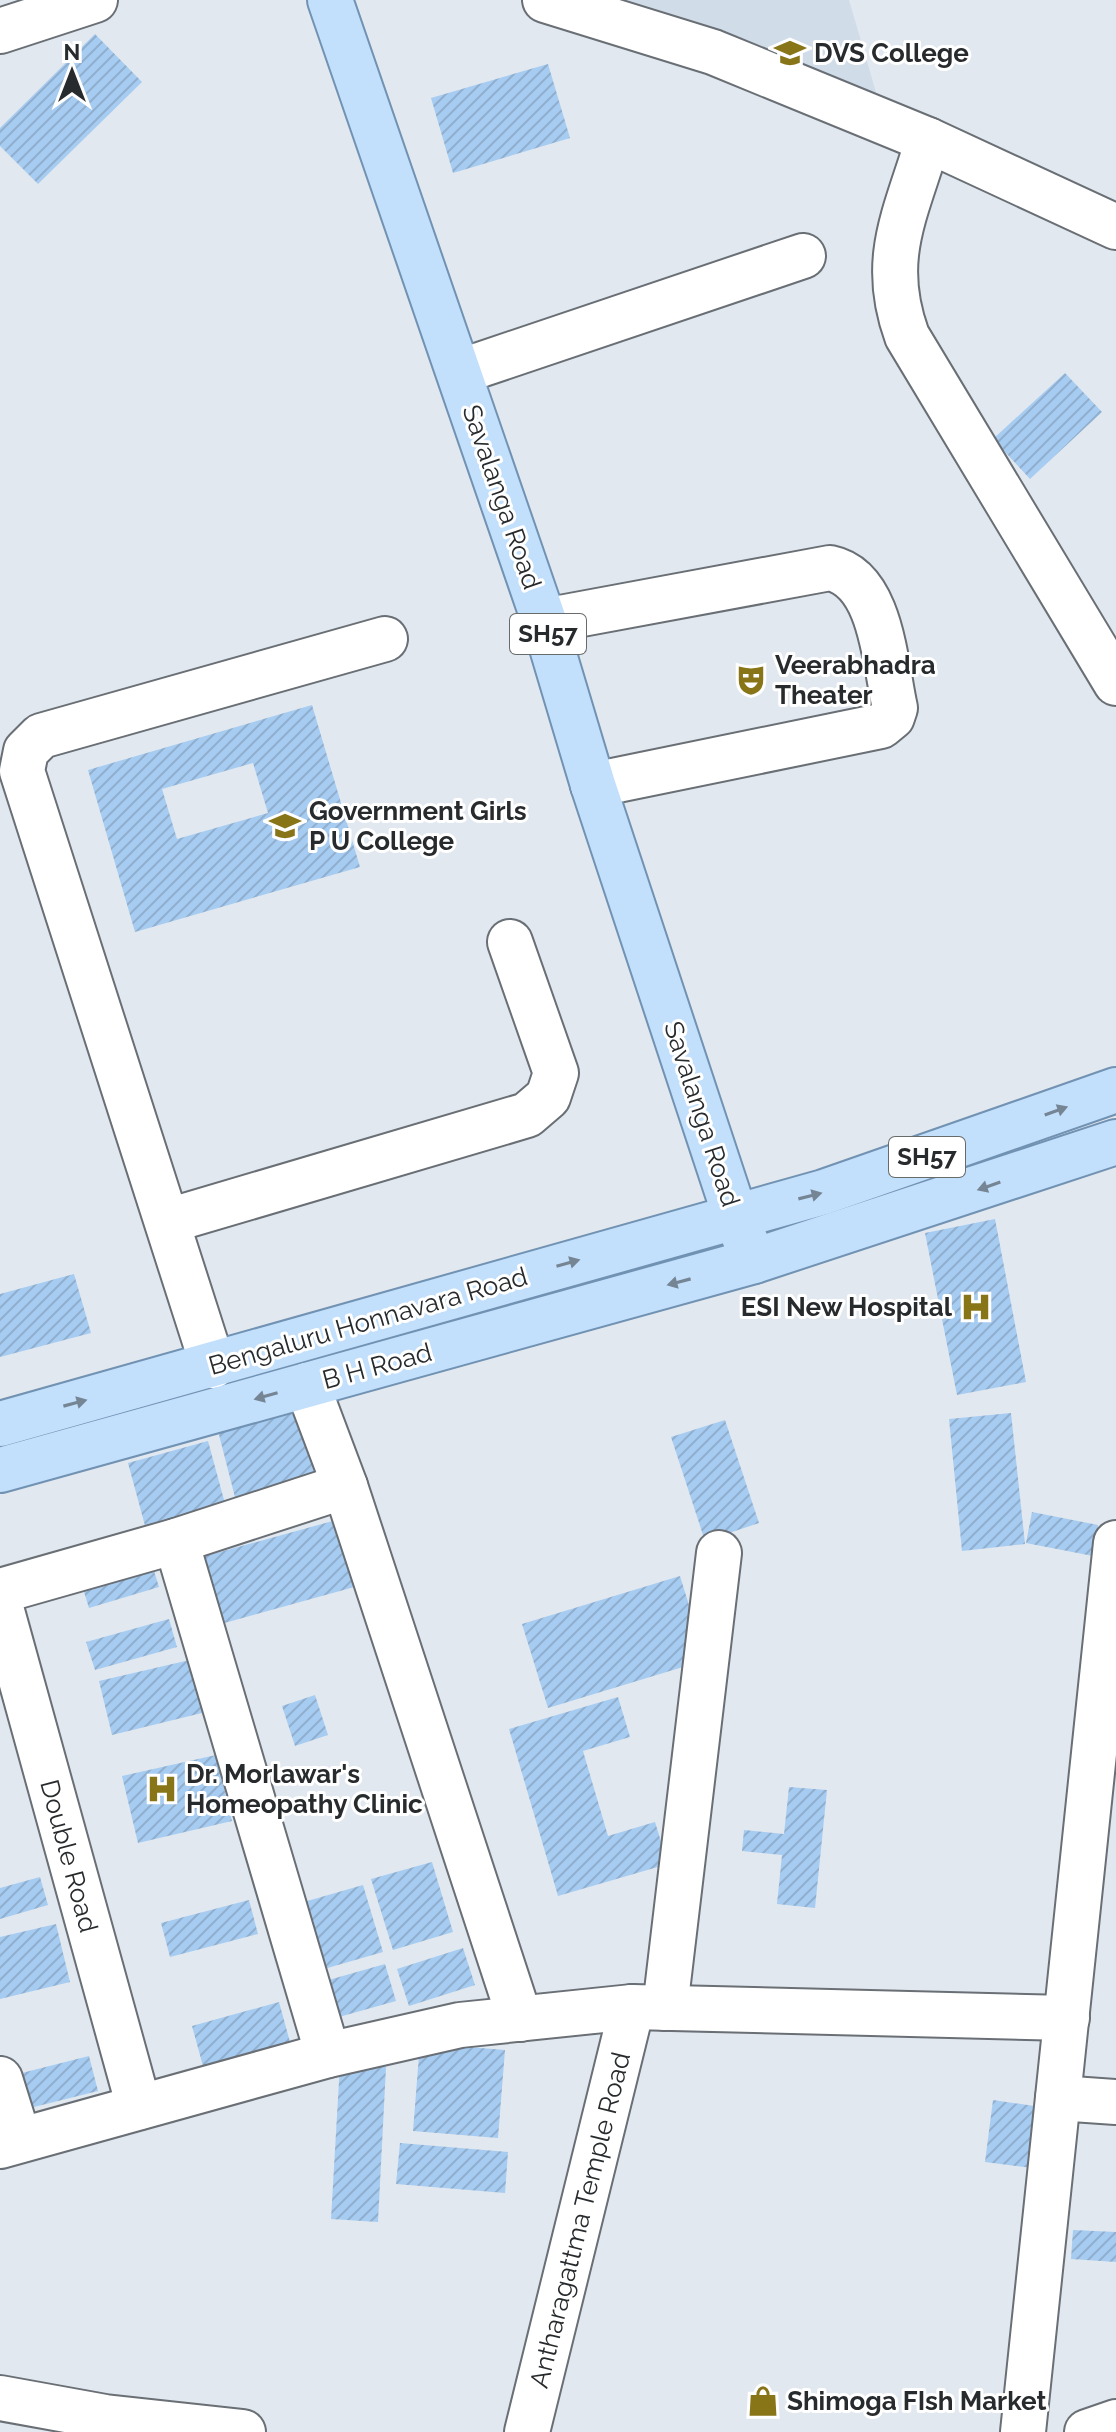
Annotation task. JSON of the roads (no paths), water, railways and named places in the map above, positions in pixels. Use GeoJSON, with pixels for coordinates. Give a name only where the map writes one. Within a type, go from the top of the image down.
{"type":"FeatureCollection","features":[{"type":"Feature","properties":{"kind":"main road","name":"Savalanga Road"},"geometry":{"type":"LineString","coordinates":[[334,3],[544,621],[593,785],[735,1215],[754,1261]]}},
{"type":"Feature","properties":{"kind":"main road","name":"SH57"},"geometry":{"type":"LineString","coordinates":[[735,1215],[824,1192],[1116,1090]]}},
{"type":"Feature","properties":{"kind":"main road","name":"SH57"},"geometry":{"type":"LineString","coordinates":[[754,1261],[1116,1142]]}},
{"type":"Feature","properties":{"kind":"main road","name":"Bengaluru Honnavara Road"},"geometry":{"type":"LineString","coordinates":[[0,1424],[213,1366],[735,1215]]}},
{"type":"Feature","properties":{"kind":"main road","name":"B H Road"},"geometry":{"type":"LineString","coordinates":[[0,1470],[754,1261]]}},
{"type":"Feature","properties":{"kind":"street"},"geometry":{"type":"LineString","coordinates":[[0,31],[95,0]]}},
{"type":"Feature","properties":{"kind":"street"},"geometry":{"type":"LineString","coordinates":[[545,0],[713,52],[928,140],[1116,227]]}},
{"type":"Feature","properties":{"kind":"street"},"geometry":{"type":"LineString","coordinates":[[928,140],[893,255],[898,311],[907,336],[1116,683]]}},
{"type":"Feature","properties":{"kind":"street"},"geometry":{"type":"LineString","coordinates":[[459,372],[803,256]]}},
{"type":"Feature","properties":{"kind":"street"},"geometry":{"type":"LineString","coordinates":[[544,621],[830,568],[851,577],[865,590],[873,607],[895,708],[892,717],[881,726],[593,785]]}},
{"type":"Feature","properties":{"kind":"street"},"geometry":{"type":"LineString","coordinates":[[213,1366],[22,771],[26,751],[41,736],[385,639]]}},
{"type":"Feature","properties":{"kind":"street"},"geometry":{"type":"LineString","coordinates":[[168,1221],[527,1115],[548,1097],[556,1073],[510,942]]}},
{"type":"Feature","properties":{"kind":"street"},"geometry":{"type":"LineString","coordinates":[[307,1385],[345,1486],[520,2019]]}},
{"type":"Feature","properties":{"kind":"street"},"geometry":{"type":"LineString","coordinates":[[0,1591],[176,1541],[345,1486]]}},
{"type":"Feature","properties":{"kind":"street"},"geometry":{"type":"LineString","coordinates":[[176,1541],[328,2055]]}},
{"type":"Feature","properties":{"kind":"street"},"geometry":{"type":"LineString","coordinates":[[1023,2432],[1116,1543]]}},
{"type":"Feature","properties":{"kind":"street","name":"Antharagattma Temple Road"},"geometry":{"type":"LineString","coordinates":[[527,2432],[649,2008],[719,1553]]}},
{"type":"Feature","properties":{"kind":"street","name":"Double Road"},"geometry":{"type":"LineString","coordinates":[[0,1604],[139,2107]]}},
{"type":"Feature","properties":{"kind":"street"},"geometry":{"type":"LineString","coordinates":[[0,2079],[10,2143],[328,2055],[460,2025],[649,2008],[1067,2018]]}},
{"type":"Feature","properties":{"kind":"street"},"geometry":{"type":"LineString","coordinates":[[1058,2098],[1116,2102]]}},
{"type":"Feature","properties":{"kind":"street"},"geometry":{"type":"LineString","coordinates":[[0,2398],[105,2417],[243,2432]]}},
{"type":"Feature","properties":{"kind":"street"},"geometry":{"type":"LineString","coordinates":[[1087,2432],[1116,2422]]}},
{"type":"Feature","properties":{"kind":"place","name":"DVS College"},"geometry":{"type":"Point","coordinates":[790,53]}},
{"type":"Feature","properties":{"kind":"place","name":"Veerabhadra Theater"},"geometry":{"type":"Point","coordinates":[751,680]}},
{"type":"Feature","properties":{"kind":"place","name":"Government Girls P U College"},"geometry":{"type":"Point","coordinates":[285,826]}},
{"type":"Feature","properties":{"kind":"place","name":"ESI New Hospital"},"geometry":{"type":"Point","coordinates":[976,1307]}},
{"type":"Feature","properties":{"kind":"place","name":"Dr. Morlawar's Homeopathy Clinic"},"geometry":{"type":"Point","coordinates":[162,1789]}},
{"type":"Feature","properties":{"kind":"place","name":"Shimoga FIsh Market"},"geometry":{"type":"Point","coordinates":[763,2401]}}]}
